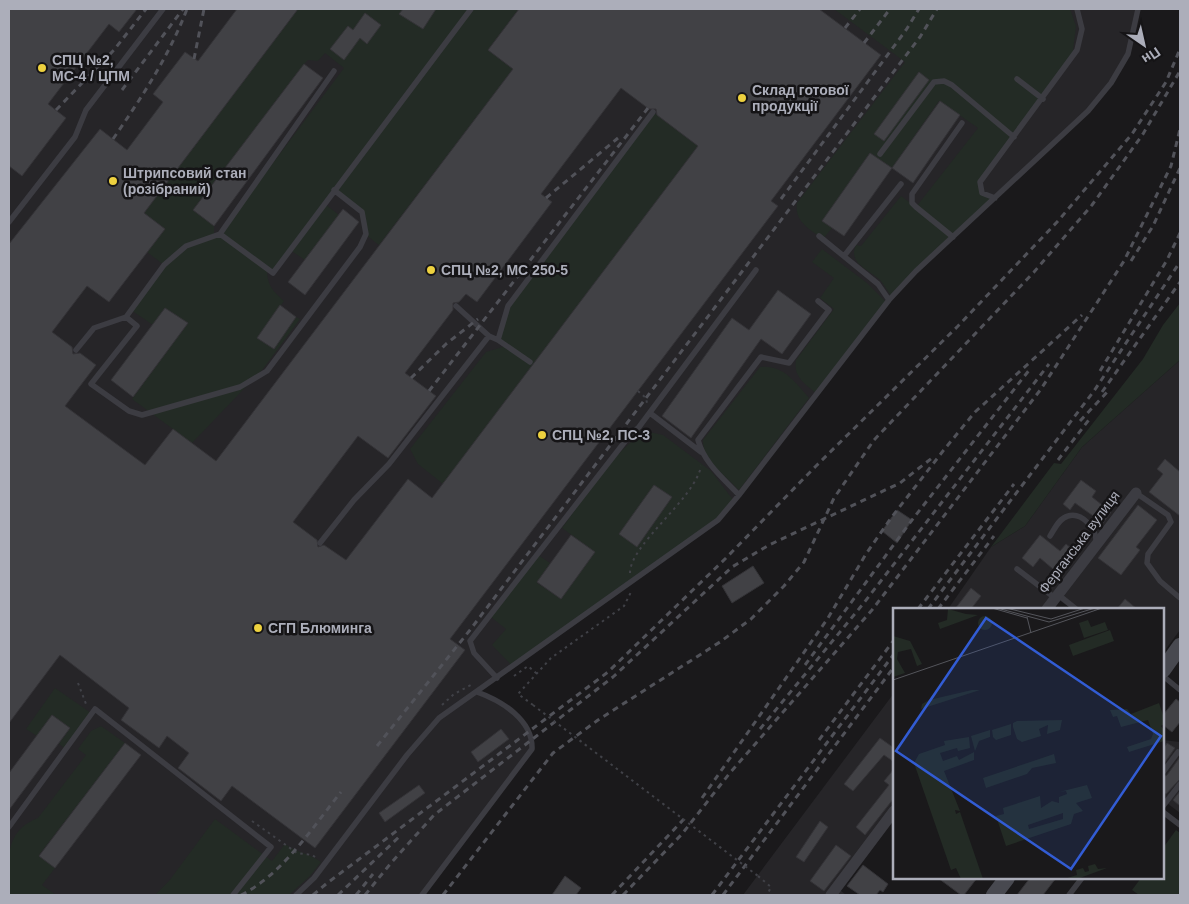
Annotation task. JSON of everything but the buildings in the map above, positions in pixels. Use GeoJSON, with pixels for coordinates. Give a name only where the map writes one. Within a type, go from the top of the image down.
{"type":"FeatureCollection","features":[{"type":"Feature","properties":{"kind":"main road"},"geometry":{"type":"LineString","coordinates":[[1164,669],[1180,646]]}},
{"type":"Feature","properties":{"kind":"main road"},"geometry":{"type":"LineString","coordinates":[[994,895],[1006,879]]}},
{"type":"Feature","properties":{"kind":"street","name":"Ферганська вулиця"},"geometry":{"type":"LineString","coordinates":[[1048,608],[1136,493]]}},
{"type":"Feature","properties":{"kind":"street"},"geometry":{"type":"LineString","coordinates":[[831,895],[893,813]]}},
{"type":"Feature","properties":{"kind":"lane"},"geometry":{"type":"LineString","coordinates":[[9,222],[75,137],[86,110],[162,9]]}},
{"type":"Feature","properties":{"kind":"lane"},"geometry":{"type":"LineString","coordinates":[[220,234],[273,273],[471,9]]}},
{"type":"Feature","properties":{"kind":"lane"},"geometry":{"type":"LineString","coordinates":[[995,198],[982,193],[980,182],[1073,57],[1080,42],[1082,22],[1076,9]]}},
{"type":"Feature","properties":{"kind":"lane"},"geometry":{"type":"LineString","coordinates":[[296,895],[314,878],[407,755],[439,718],[491,683],[718,520],[889,300],[916,271],[1088,110],[1111,83],[1128,54],[1138,9]]}},
{"type":"Feature","properties":{"kind":"lane"},"geometry":{"type":"LineString","coordinates":[[76,350],[94,328],[126,316],[164,265],[186,246],[220,234],[334,72]]}},
{"type":"Feature","properties":{"kind":"lane"},"geometry":{"type":"LineString","coordinates":[[1017,79],[1043,99]]}},
{"type":"Feature","properties":{"kind":"lane"},"geometry":{"type":"LineString","coordinates":[[880,154],[934,82],[944,81],[952,85],[1014,137]]}},
{"type":"Feature","properties":{"kind":"lane"},"geometry":{"type":"LineString","coordinates":[[498,340],[508,306],[653,112]]}},
{"type":"Feature","properties":{"kind":"lane"},"geometry":{"type":"LineString","coordinates":[[953,237],[916,207],[912,201],[912,194],[962,123]]}},
{"type":"Feature","properties":{"kind":"lane"},"geometry":{"type":"LineString","coordinates":[[844,256],[901,184]]}},
{"type":"Feature","properties":{"kind":"lane"},"geometry":{"type":"LineString","coordinates":[[126,316],[136,326],[91,384],[129,411],[142,415],[240,387],[267,371],[360,247],[366,235],[362,212],[334,190]]}},
{"type":"Feature","properties":{"kind":"lane"},"geometry":{"type":"LineString","coordinates":[[819,236],[878,284],[889,300]]}},
{"type":"Feature","properties":{"kind":"lane"},"geometry":{"type":"LineString","coordinates":[[497,678],[474,653],[470,641],[630,435],[650,413],[756,270]]}},
{"type":"Feature","properties":{"kind":"lane"},"geometry":{"type":"LineString","coordinates":[[701,452],[698,440],[761,357],[788,363],[829,310],[818,301]]}},
{"type":"Feature","properties":{"kind":"lane"},"geometry":{"type":"LineString","coordinates":[[456,306],[489,336],[530,362]]}},
{"type":"Feature","properties":{"kind":"lane"},"geometry":{"type":"LineString","coordinates":[[320,542],[354,500],[389,464],[489,336]]}},
{"type":"Feature","properties":{"kind":"lane"},"geometry":{"type":"LineString","coordinates":[[650,413],[701,452],[739,495]]}},
{"type":"Feature","properties":{"kind":"lane"},"geometry":{"type":"LineString","coordinates":[[1136,493],[1168,515],[1171,522],[1148,554],[1147,563],[1160,581],[1180,598]]}},
{"type":"Feature","properties":{"kind":"lane"},"geometry":{"type":"LineString","coordinates":[[1050,536],[1062,519],[1067,516],[1078,517],[1094,531],[1096,546]]}},
{"type":"Feature","properties":{"kind":"lane"},"geometry":{"type":"LineString","coordinates":[[1017,569],[1055,598],[1061,597],[1075,608]]}},
{"type":"Feature","properties":{"kind":"lane"},"geometry":{"type":"LineString","coordinates":[[1164,677],[1180,690]]}},
{"type":"Feature","properties":{"kind":"lane"},"geometry":{"type":"LineString","coordinates":[[422,895],[532,749],[533,739],[524,720],[490,696],[477,692]]}},
{"type":"Feature","properties":{"kind":"lane"},"geometry":{"type":"LineString","coordinates":[[9,827],[95,710],[271,847],[233,895]]}},
{"type":"Feature","properties":{"kind":"lane"},"geometry":{"type":"LineString","coordinates":[[1164,771],[1178,752]]}},
{"type":"Feature","properties":{"kind":"lane"},"geometry":{"type":"LineString","coordinates":[[1164,805],[1180,784]]}},
{"type":"Feature","properties":{"kind":"lane"},"geometry":{"type":"LineString","coordinates":[[1164,813],[1179,822]]}},
{"type":"Feature","properties":{"kind":"lane"},"geometry":{"type":"LineString","coordinates":[[1069,895],[1081,879]]}},
{"type":"Feature","properties":{"kind":"path"},"geometry":{"type":"LineString","coordinates":[[638,391],[646,398],[650,413]]}},
{"type":"Feature","properties":{"kind":"path"},"geometry":{"type":"LineString","coordinates":[[513,676],[528,666],[536,673]]}},
{"type":"Feature","properties":{"kind":"path"},"geometry":{"type":"LineString","coordinates":[[440,707],[454,694],[482,678],[491,683]]}},
{"type":"Feature","properties":{"kind":"path"},"geometry":{"type":"LineString","coordinates":[[78,683],[86,704],[95,710]]}},
{"type":"Feature","properties":{"kind":"path"},"geometry":{"type":"LineString","coordinates":[[518,694],[767,883],[772,890],[767,895]]}},
{"type":"Feature","properties":{"kind":"path"},"geometry":{"type":"LineString","coordinates":[[246,816],[297,853],[312,855],[321,862]]}},
{"type":"Feature","properties":{"kind":"shaded area"},"geometry":{"type":"Polygon","coordinates":[[[9,9],[1138,9],[1128,54],[1111,83],[1088,111],[915,272],[883,309],[739,495],[478,692],[524,720],[532,749],[422,895],[9,895],[9,9]]]}},
{"type":"Feature","properties":{"kind":"shaded area"},"geometry":{"type":"Polygon","coordinates":[[[298,9],[518,10],[488,50],[513,69],[379,245],[366,235],[362,212],[334,191],[325,204],[339,215],[305,260],[290,250],[273,273],[267,269],[271,287],[284,301],[257,338],[274,349],[296,317],[300,319],[263,369],[192,443],[132,399],[188,323],[165,308],[153,325],[131,310],[164,265],[147,252],[164,228],[144,213],[298,9]],[[325,53],[318,61],[308,60],[304,64],[193,210],[214,226],[214,236],[220,234],[344,68],[325,53]]]}},
{"type":"Feature","properties":{"kind":"shaded area"},"geometry":{"type":"Polygon","coordinates":[[[834,9],[1070,9],[1076,26],[1072,59],[980,182],[980,190],[995,198],[892,297],[877,277],[857,262],[854,252],[856,245],[861,246],[901,196],[916,207],[978,128],[939,101],[892,168],[870,153],[822,221],[832,228],[823,239],[808,228],[800,220],[797,203],[905,62],[834,9]]]}},
{"type":"Feature","properties":{"kind":"shaded area"},"geometry":{"type":"Polygon","coordinates":[[[653,112],[698,146],[443,484],[418,464],[410,449],[486,352],[506,346],[498,340],[508,306],[653,112]]]}},
{"type":"Feature","properties":{"kind":"shaded area"},"geometry":{"type":"Polygon","coordinates":[[[822,249],[867,283],[887,303],[817,394],[798,376],[796,360],[834,309],[820,298],[834,278],[812,262],[822,249]]]}},
{"type":"Feature","properties":{"kind":"shaded area"},"geometry":{"type":"Polygon","coordinates":[[[1180,303],[1180,360],[1082,447],[1025,526],[991,547],[1054,463],[1061,464],[1143,359],[1163,325],[1180,303]]]}},
{"type":"Feature","properties":{"kind":"shaded area"},"geometry":{"type":"Polygon","coordinates":[[[1180,360],[1180,630],[1164,652],[1164,608],[1071,608],[1059,600],[1053,608],[949,608],[991,547],[1025,526],[1082,447],[1180,360]]]}},
{"type":"Feature","properties":{"kind":"shaded area"},"geometry":{"type":"Polygon","coordinates":[[[760,367],[768,367],[782,372],[794,381],[809,398],[739,490],[711,461],[706,454],[703,440],[760,367]]]}},
{"type":"Feature","properties":{"kind":"shaded area"},"geometry":{"type":"Polygon","coordinates":[[[649,432],[663,435],[711,471],[734,501],[718,520],[513,667],[492,645],[506,629],[491,617],[538,555],[550,563],[537,583],[561,599],[595,552],[562,528],[602,473],[627,446],[638,437],[649,432]]]}},
{"type":"Feature","properties":{"kind":"shaded area"},"geometry":{"type":"Polygon","coordinates":[[[55,688],[91,713],[66,749],[59,744],[70,728],[52,715],[37,736],[26,729],[55,688]]]}},
{"type":"Feature","properties":{"kind":"shaded area"},"geometry":{"type":"Polygon","coordinates":[[[893,694],[893,820],[840,890],[846,895],[743,895],[893,694]]]}},
{"type":"Feature","properties":{"kind":"shaded area"},"geometry":{"type":"Polygon","coordinates":[[[101,726],[125,743],[39,855],[55,868],[42,885],[56,895],[9,895],[9,860],[13,840],[18,831],[26,824],[38,818],[86,755],[78,749],[91,731],[101,726]]]}},
{"type":"Feature","properties":{"kind":"shaded area"},"geometry":{"type":"Polygon","coordinates":[[[1164,740],[1180,742],[1180,813],[1164,801],[1164,740]]]}},
{"type":"Feature","properties":{"kind":"shaded area"},"geometry":{"type":"Polygon","coordinates":[[[215,819],[272,861],[285,844],[321,862],[310,876],[289,895],[155,895],[169,881],[215,819]]]}},
{"type":"Feature","properties":{"kind":"shaded area"},"geometry":{"type":"Polygon","coordinates":[[[1176,830],[1180,833],[1180,895],[1139,895],[1132,890],[1140,879],[1164,879],[1164,847],[1176,830]]]}},
{"type":"Feature","properties":{"kind":"railway"},"geometry":{"type":"LineString","coordinates":[[56,110],[114,50],[146,9]]}},
{"type":"Feature","properties":{"kind":"railway"},"geometry":{"type":"LineString","coordinates":[[122,90],[183,9]]}},
{"type":"Feature","properties":{"kind":"railway"},"geometry":{"type":"LineString","coordinates":[[113,139],[154,76],[172,43],[187,9]]}},
{"type":"Feature","properties":{"kind":"railway"},"geometry":{"type":"LineString","coordinates":[[194,59],[204,9]]}},
{"type":"Feature","properties":{"kind":"railway"},"geometry":{"type":"LineString","coordinates":[[845,28],[860,9]]}},
{"type":"Feature","properties":{"kind":"railway"},"geometry":{"type":"LineString","coordinates":[[864,43],[890,9]]}},
{"type":"Feature","properties":{"kind":"railway"},"geometry":{"type":"LineString","coordinates":[[781,199],[906,30],[919,9]]}},
{"type":"Feature","properties":{"kind":"railway"},"geometry":{"type":"LineString","coordinates":[[377,746],[470,630],[920,37],[937,9]]}},
{"type":"Feature","properties":{"kind":"railway"},"geometry":{"type":"LineString","coordinates":[[313,895],[608,672],[726,558],[958,326],[1058,221],[1132,134],[1166,82],[1180,49]]}},
{"type":"Feature","properties":{"kind":"railway"},"geometry":{"type":"LineString","coordinates":[[443,895],[553,753],[598,720],[720,642],[751,619],[784,586],[804,562],[834,498],[874,440],[1034,272],[1092,205],[1143,134],[1180,71]]}},
{"type":"Feature","properties":{"kind":"railway"},"geometry":{"type":"LineString","coordinates":[[429,391],[648,108]]}},
{"type":"Feature","properties":{"kind":"railway"},"geometry":{"type":"LineString","coordinates":[[623,895],[682,834],[729,774],[872,610],[1041,389],[1124,261],[1171,166],[1180,129]]}},
{"type":"Feature","properties":{"kind":"railway"},"geometry":{"type":"LineString","coordinates":[[546,198],[618,138]]}},
{"type":"Feature","properties":{"kind":"railway"},"geometry":{"type":"LineString","coordinates":[[1131,261],[1153,226],[1180,168]]}},
{"type":"Feature","properties":{"kind":"railway"},"geometry":{"type":"LineString","coordinates":[[1100,371],[1167,260],[1180,233]]}},
{"type":"Feature","properties":{"kind":"railway"},"geometry":{"type":"LineString","coordinates":[[929,608],[1094,391],[1180,262]]}},
{"type":"Feature","properties":{"kind":"railway"},"geometry":{"type":"LineString","coordinates":[[1102,392],[1180,282]]}},
{"type":"Feature","properties":{"kind":"railway"},"geometry":{"type":"LineString","coordinates":[[702,798],[828,618],[866,554],[891,518],[943,451],[975,412],[1082,315]]}},
{"type":"Feature","properties":{"kind":"railway"},"geometry":{"type":"LineString","coordinates":[[411,378],[446,344],[478,319]]}},
{"type":"Feature","properties":{"kind":"railway"},"geometry":{"type":"LineString","coordinates":[[760,729],[863,604],[1049,364]]}},
{"type":"Feature","properties":{"kind":"railway"},"geometry":{"type":"LineString","coordinates":[[805,665],[912,520],[1030,369]]}},
{"type":"Feature","properties":{"kind":"railway"},"geometry":{"type":"LineString","coordinates":[[1080,421],[1110,389]]}},
{"type":"Feature","properties":{"kind":"railway"},"geometry":{"type":"LineString","coordinates":[[1058,460],[1091,417]]}},
{"type":"Feature","properties":{"kind":"railway"},"geometry":{"type":"LineString","coordinates":[[365,895],[434,815],[613,677],[732,567],[769,545],[900,483],[932,458]]}},
{"type":"Feature","properties":{"kind":"railway"},"geometry":{"type":"LineString","coordinates":[[919,608],[1014,484]]}},
{"type":"Feature","properties":{"kind":"railway"},"geometry":{"type":"LineString","coordinates":[[939,608],[994,536]]}},
{"type":"Feature","properties":{"kind":"railway"},"geometry":{"type":"LineString","coordinates":[[819,740],[893,641]]}},
{"type":"Feature","properties":{"kind":"railway"},"geometry":{"type":"LineString","coordinates":[[712,895],[893,655]]}},
{"type":"Feature","properties":{"kind":"railway"},"geometry":{"type":"LineString","coordinates":[[723,895],[893,668]]}},
{"type":"Feature","properties":{"kind":"railway"},"geometry":{"type":"LineString","coordinates":[[241,895],[256,886],[283,863],[308,835],[341,792]]}},
{"type":"Feature","properties":{"kind":"railway"},"geometry":{"type":"LineString","coordinates":[[612,895],[684,819]]}},
{"type":"Feature","properties":{"kind":"railway"},"geometry":{"type":"LineString","coordinates":[[338,895],[401,835]]}},
{"type":"Feature","properties":{"kind":"railway"},"geometry":{"type":"LineString","coordinates":[[356,895],[373,874]]}},
{"type":"Feature","properties":{"kind":"place","name":"СПЦ №2, МС-4 / ЦПМ"},"geometry":{"type":"Point","coordinates":[42,68]}},
{"type":"Feature","properties":{"kind":"place","name":"Склад готової продукції"},"geometry":{"type":"Point","coordinates":[742,98]}},
{"type":"Feature","properties":{"kind":"place","name":"Штрипсовий стан (розібраний)"},"geometry":{"type":"Point","coordinates":[113,181]}},
{"type":"Feature","properties":{"kind":"place","name":"СПЦ №2, МС 250-5"},"geometry":{"type":"Point","coordinates":[431,270]}},
{"type":"Feature","properties":{"kind":"place","name":"СПЦ №2, ПС-3"},"geometry":{"type":"Point","coordinates":[542,435]}},
{"type":"Feature","properties":{"kind":"place","name":"СГП Блюминга"},"geometry":{"type":"Point","coordinates":[258,628]}}]}
